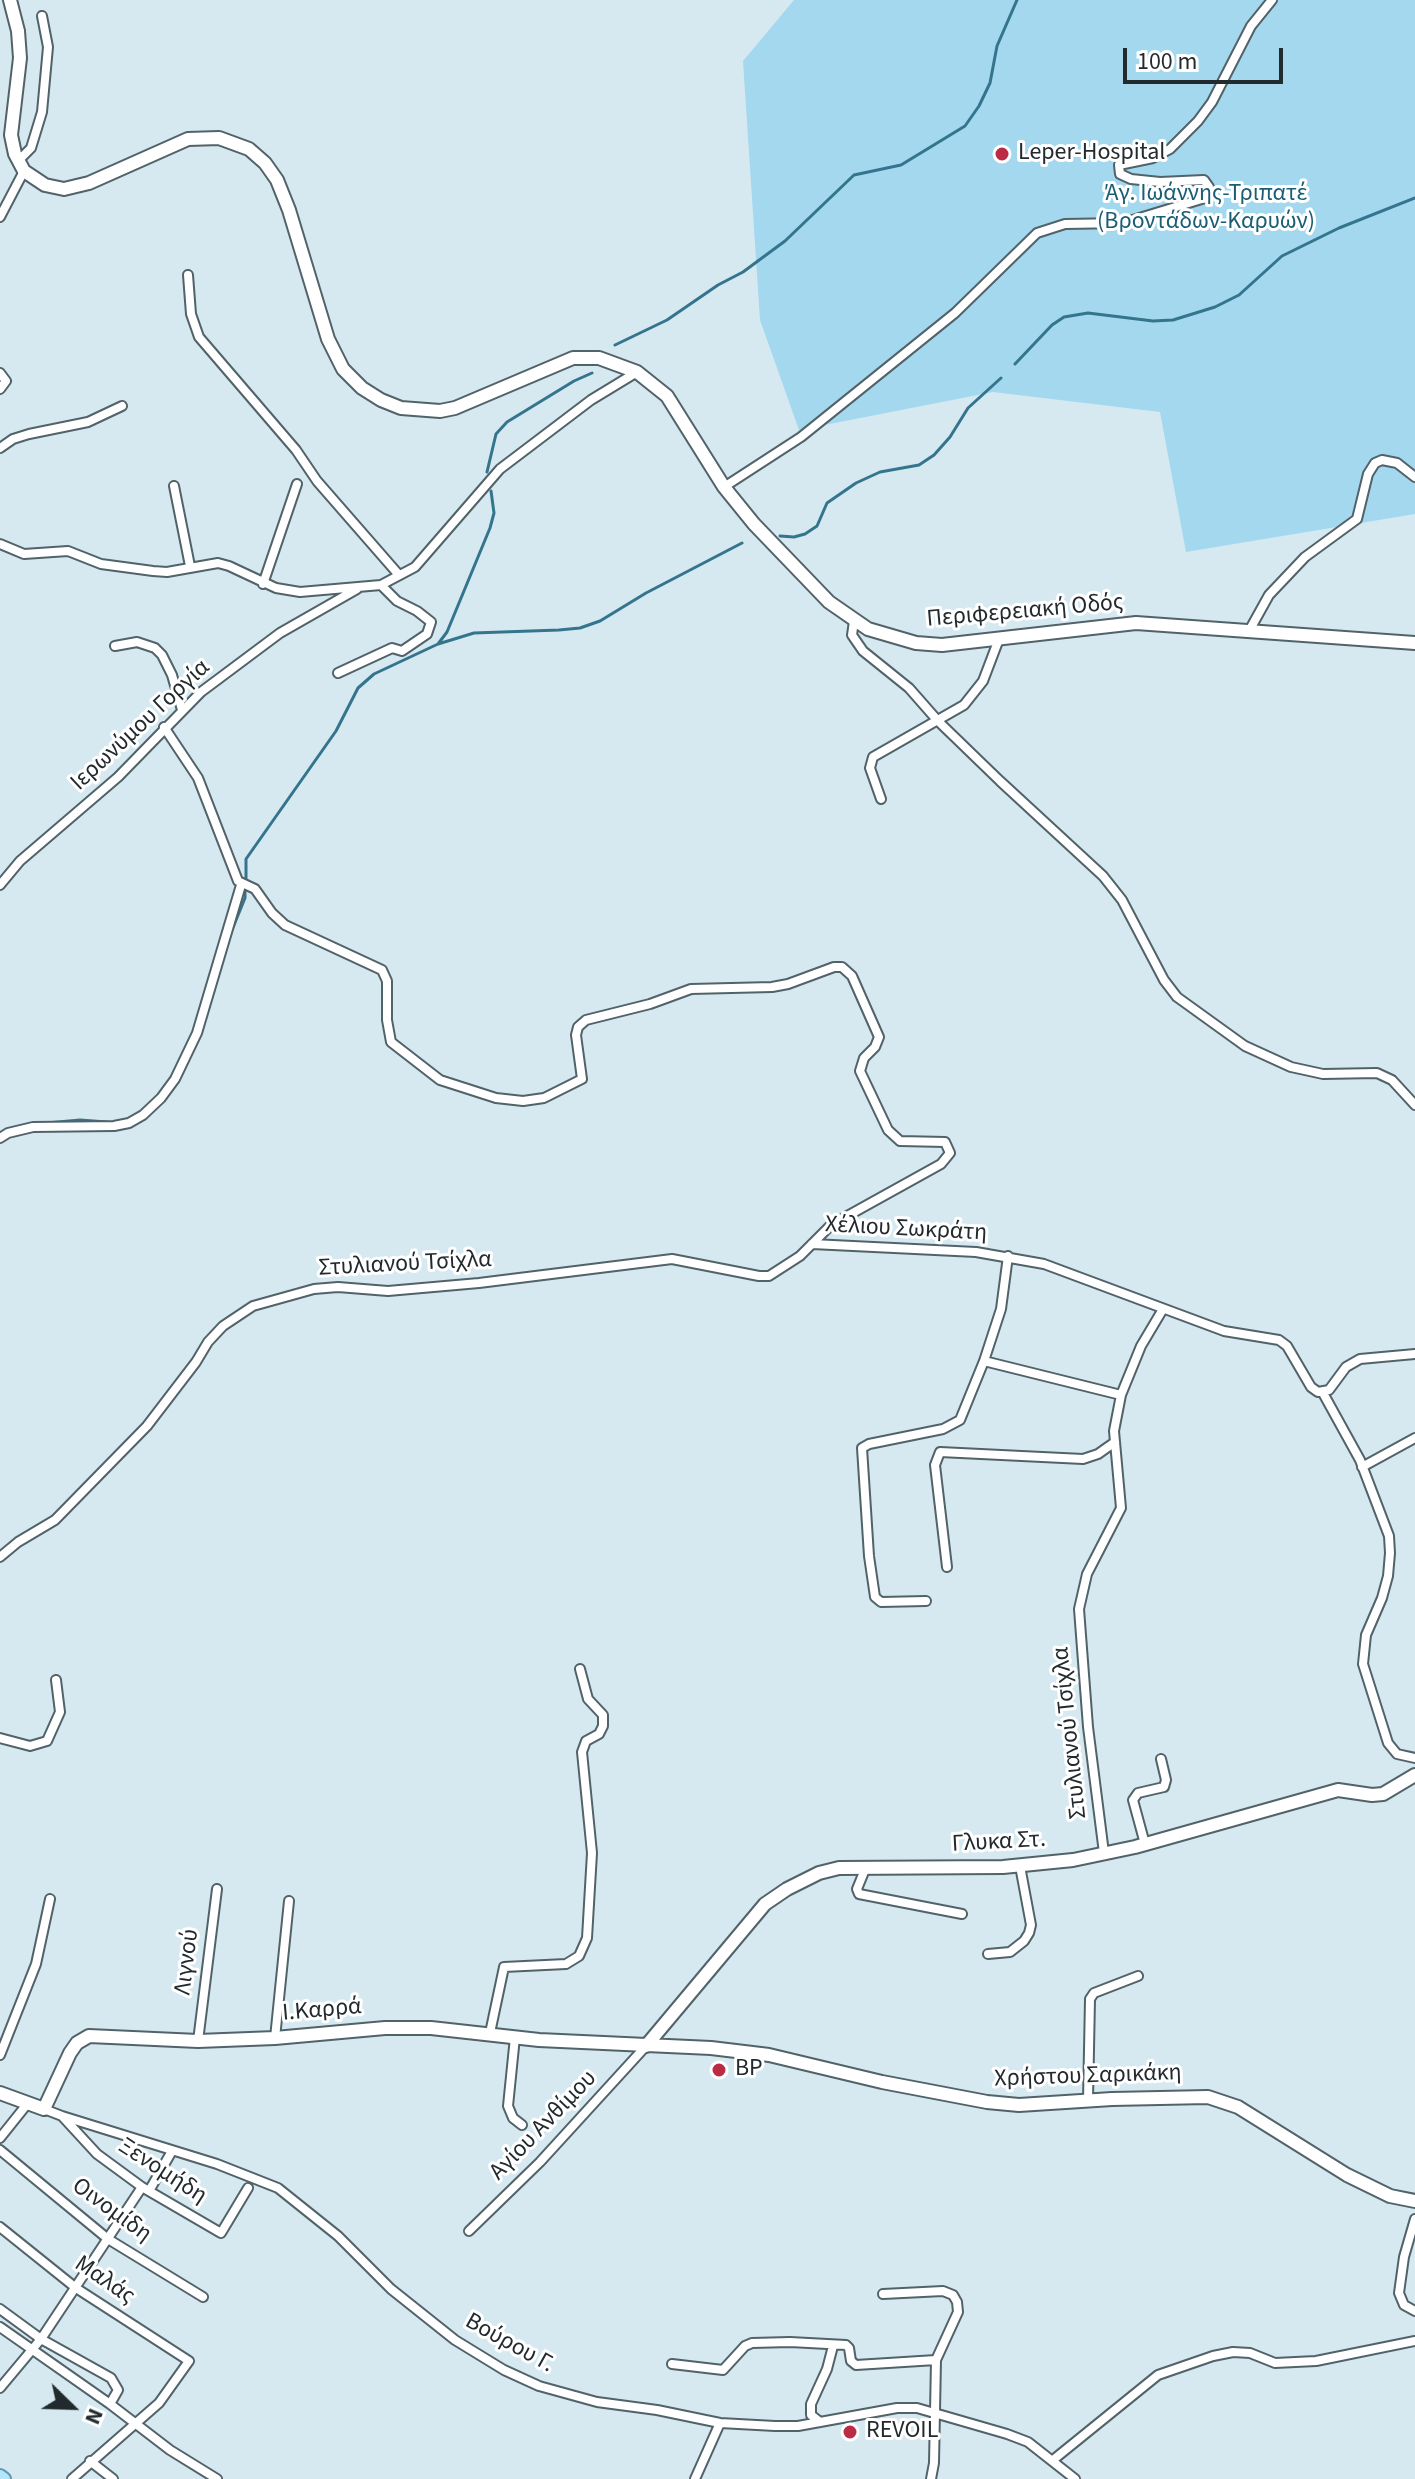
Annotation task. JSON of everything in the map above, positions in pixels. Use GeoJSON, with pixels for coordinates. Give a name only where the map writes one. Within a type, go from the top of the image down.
{"type":"FeatureCollection","features":[{"type":"Feature","properties":{"kind":"main road"},"geometry":{"type":"LineString","coordinates":[[10,0],[20,44],[11,135],[21,166]]}},
{"type":"Feature","properties":{"kind":"main road","name":"Περιφερειακή Οδός"},"geometry":{"type":"LineString","coordinates":[[21,166],[45,185],[64,189],[89,183],[194,138],[219,138],[249,149],[271,170],[282,191],[320,317],[339,363],[367,392],[401,408],[430,412],[455,408],[573,358],[599,358],[637,372],[667,396],[724,487],[812,585],[854,621],[879,634],[916,643],[942,645],[1136,623],[1415,643]]}},
{"type":"Feature","properties":{"kind":"main road","name":"Γλυκα Στ."},"geometry":{"type":"LineString","coordinates":[[646,2046],[771,1899],[819,1873],[839,1868],[866,1867],[1043,1865],[1145,1844],[1338,1790],[1383,1794],[1415,1775]]}},
{"type":"Feature","properties":{"kind":"main road","name":"Ι.Καρρά"},"geometry":{"type":"LineString","coordinates":[[44,2109],[70,2053],[83,2038],[97,2036],[198,2041],[385,2028],[646,2046]]}},
{"type":"Feature","properties":{"kind":"main road","name":"Χρήστου Σαρικάκη"},"geometry":{"type":"LineString","coordinates":[[646,2046],[711,2048],[769,2055],[896,2085],[1019,2105],[1195,2095],[1218,2099],[1238,2107],[1347,2175],[1390,2196],[1415,2201]]}},
{"type":"Feature","properties":{"kind":"main road"},"geometry":{"type":"LineString","coordinates":[[0,2093],[44,2109]]}},
{"type":"Feature","properties":{"kind":"street"},"geometry":{"type":"LineString","coordinates":[[724,487],[801,437],[955,313],[1037,233],[1065,224],[1123,223],[1205,198],[1209,187],[1204,180],[1160,182],[1131,179],[1120,174],[1119,165],[1153,158],[1170,149],[1198,121],[1212,102],[1245,36],[1272,0]]}},
{"type":"Feature","properties":{"kind":"street"},"geometry":{"type":"LineString","coordinates":[[0,217],[40,125],[48,63],[42,16]]}},
{"type":"Feature","properties":{"kind":"street"},"geometry":{"type":"LineString","coordinates":[[188,275],[191,314],[199,337],[399,575]]}},
{"type":"Feature","properties":{"kind":"street"},"geometry":{"type":"LineString","coordinates":[[0,544],[24,554],[68,551],[101,564],[153,571],[167,572],[218,563],[263,584],[300,592],[381,585],[415,567],[500,469],[591,400],[637,372]]}},
{"type":"Feature","properties":{"kind":"street"},"geometry":{"type":"LineString","coordinates":[[0,373],[6,381],[0,389]]}},
{"type":"Feature","properties":{"kind":"street"},"geometry":{"type":"LineString","coordinates":[[0,448],[13,439],[88,422],[122,406]]}},
{"type":"Feature","properties":{"kind":"street"},"geometry":{"type":"LineString","coordinates":[[1249,631],[1269,595],[1305,557],[1357,519],[1368,474],[1375,463],[1382,460],[1397,463],[1415,477]]}},
{"type":"Feature","properties":{"kind":"street"},"geometry":{"type":"LineString","coordinates":[[263,584],[297,484]]}},
{"type":"Feature","properties":{"kind":"street"},"geometry":{"type":"LineString","coordinates":[[174,486],[190,566]]}},
{"type":"Feature","properties":{"kind":"street"},"geometry":{"type":"LineString","coordinates":[[338,673],[392,648],[402,651],[427,634],[431,622],[397,601],[381,585]]}},
{"type":"Feature","properties":{"kind":"street","name":"Ιερωνύμου Γοργία"},"geometry":{"type":"LineString","coordinates":[[0,885],[20,861],[118,777],[201,692],[280,633],[361,587]]}},
{"type":"Feature","properties":{"kind":"street"},"geometry":{"type":"LineString","coordinates":[[854,621],[852,635],[863,651],[909,688],[938,721],[1103,876],[1122,900],[1164,980],[1177,997],[1245,1046],[1291,1067],[1323,1074],[1377,1073],[1392,1080],[1415,1105]]}},
{"type":"Feature","properties":{"kind":"street"},"geometry":{"type":"LineString","coordinates":[[881,799],[870,768],[873,757],[964,705],[974,695],[992,663],[999,639]]}},
{"type":"Feature","properties":{"kind":"street"},"geometry":{"type":"LineString","coordinates":[[115,646],[137,642],[155,648],[172,675],[182,710]]}},
{"type":"Feature","properties":{"kind":"street"},"geometry":{"type":"LineString","coordinates":[[0,1138],[33,1127],[129,1123],[161,1098],[175,1079],[197,1033],[243,885],[219,836],[198,778],[164,727]]}},
{"type":"Feature","properties":{"kind":"street","name":"Χέλιου Σωκράτη"},"geometry":{"type":"LineString","coordinates":[[243,885],[255,889],[285,925],[382,970],[387,981],[388,1032],[395,1046],[440,1080],[496,1098],[523,1101],[544,1098],[581,1080],[577,1031],[582,1023],[591,1018],[650,1004],[691,989],[772,987],[842,967],[852,976],[879,1037],[875,1047],[864,1058],[861,1075],[888,1130],[900,1141],[940,1141],[948,1144],[950,1153],[941,1164],[831,1225],[812,1244]]}},
{"type":"Feature","properties":{"kind":"street","name":"Χέλιου Σωκράτη"},"geometry":{"type":"LineString","coordinates":[[812,1244],[1008,1256],[1044,1264],[1224,1331],[1279,1340],[1287,1346],[1311,1387],[1323,1393],[1362,1467],[1389,1536],[1390,1553],[1382,1598],[1366,1635],[1363,1664],[1388,1743],[1397,1754],[1415,1758]]}},
{"type":"Feature","properties":{"kind":"street","name":"Στυλιανού Τσίχλα"},"geometry":{"type":"LineString","coordinates":[[0,1557],[55,1520],[147,1426],[208,1342],[223,1326],[253,1306],[314,1289],[338,1287],[388,1291],[479,1283],[654,1260],[682,1260],[764,1276],[781,1271],[812,1244]]}},
{"type":"Feature","properties":{"kind":"street"},"geometry":{"type":"LineString","coordinates":[[926,1601],[881,1602],[875,1597],[869,1556],[862,1448],[943,1429],[955,1424],[963,1415],[1003,1303],[1008,1256]]}},
{"type":"Feature","properties":{"kind":"street","name":"Στυλιανού Τσίχλα"},"geometry":{"type":"LineString","coordinates":[[1104,1853],[1088,1727],[1079,1609],[1087,1574],[1121,1508],[1115,1421],[1121,1395],[1141,1346],[1163,1309]]}},
{"type":"Feature","properties":{"kind":"street"},"geometry":{"type":"LineString","coordinates":[[1323,1393],[1352,1363],[1376,1356],[1415,1354]]}},
{"type":"Feature","properties":{"kind":"street"},"geometry":{"type":"LineString","coordinates":[[984,1361],[1121,1395]]}},
{"type":"Feature","properties":{"kind":"street"},"geometry":{"type":"LineString","coordinates":[[1362,1467],[1415,1438]]}},
{"type":"Feature","properties":{"kind":"street"},"geometry":{"type":"LineString","coordinates":[[947,1567],[935,1465],[940,1452],[1083,1459],[1098,1454],[1115,1442]]}},
{"type":"Feature","properties":{"kind":"street"},"geometry":{"type":"LineString","coordinates":[[490,2033],[504,1967],[566,1964],[579,1956],[586,1942],[592,1853],[582,1752],[586,1741],[599,1734],[603,1715],[588,1699],[580,1669]]}},
{"type":"Feature","properties":{"kind":"street"},"geometry":{"type":"LineString","coordinates":[[0,1738],[30,1746],[47,1741],[60,1712],[56,1680]]}},
{"type":"Feature","properties":{"kind":"street"},"geometry":{"type":"LineString","coordinates":[[1145,1844],[1133,1800],[1138,1793],[1164,1787],[1166,1780],[1161,1759]]}},
{"type":"Feature","properties":{"kind":"street"},"geometry":{"type":"LineString","coordinates":[[988,1954],[1010,1952],[1029,1933],[1031,1925],[1020,1866]]}},
{"type":"Feature","properties":{"kind":"street"},"geometry":{"type":"LineString","coordinates":[[866,1867],[857,1889],[859,1894],[962,1914]]}},
{"type":"Feature","properties":{"kind":"street","name":"Λιγνού"},"geometry":{"type":"LineString","coordinates":[[198,2041],[217,1889]]}},
{"type":"Feature","properties":{"kind":"street"},"geometry":{"type":"LineString","coordinates":[[0,2055],[36,1964],[50,1899]]}},
{"type":"Feature","properties":{"kind":"street"},"geometry":{"type":"LineString","coordinates":[[275,2038],[289,1901]]}},
{"type":"Feature","properties":{"kind":"street"},"geometry":{"type":"LineString","coordinates":[[1088,2100],[1090,1999],[1094,1993],[1138,1976]]}},
{"type":"Feature","properties":{"kind":"street"},"geometry":{"type":"LineString","coordinates":[[515,2037],[508,2106],[513,2118],[522,2125]]}},
{"type":"Feature","properties":{"kind":"street","name":"Αγίου Ανθίμου"},"geometry":{"type":"LineString","coordinates":[[469,2231],[540,2162],[646,2046]]}},
{"type":"Feature","properties":{"kind":"street"},"geometry":{"type":"LineString","coordinates":[[0,2138],[28,2103]]}},
{"type":"Feature","properties":{"kind":"street","name":"Ξενομήδη"},"geometry":{"type":"LineString","coordinates":[[44,2109],[62,2116],[97,2154],[146,2189],[221,2233],[248,2188]]}},
{"type":"Feature","properties":{"kind":"street","name":"Βούρου Γ."},"geometry":{"type":"LineString","coordinates":[[62,2116],[242,2173],[278,2188],[338,2236],[391,2289],[431,2321],[481,2356],[522,2379],[581,2399],[720,2423],[775,2426],[820,2422],[897,2408],[917,2408],[1028,2442],[1075,2479]]}},
{"type":"Feature","properties":{"kind":"street","name":"Οινομίδη"},"geometry":{"type":"LineString","coordinates":[[0,2150],[108,2239],[203,2297]]}},
{"type":"Feature","properties":{"kind":"street"},"geometry":{"type":"LineString","coordinates":[[0,2388],[41,2339],[172,2151]]}},
{"type":"Feature","properties":{"kind":"street"},"geometry":{"type":"LineString","coordinates":[[1415,2219],[1404,2257],[1399,2293],[1401,2302],[1415,2311]]}},
{"type":"Feature","properties":{"kind":"street","name":"Μαλάς"},"geometry":{"type":"LineString","coordinates":[[0,2227],[76,2288],[189,2361],[159,2403],[135,2425]]}},
{"type":"Feature","properties":{"kind":"street"},"geometry":{"type":"LineString","coordinates":[[883,2294],[943,2291],[953,2295],[957,2302],[958,2312],[936,2360],[931,2479]]}},
{"type":"Feature","properties":{"kind":"street"},"geometry":{"type":"LineString","coordinates":[[0,2309],[41,2339],[111,2378],[118,2390],[110,2404]]}},
{"type":"Feature","properties":{"kind":"street"},"geometry":{"type":"LineString","coordinates":[[0,2327],[135,2425],[217,2479]]}},
{"type":"Feature","properties":{"kind":"street"},"geometry":{"type":"LineString","coordinates":[[1053,2460],[1158,2375],[1213,2356],[1233,2352],[1250,2353],[1275,2363],[1316,2361],[1415,2341]]}},
{"type":"Feature","properties":{"kind":"street"},"geometry":{"type":"LineString","coordinates":[[672,2364],[723,2370],[738,2351],[752,2343],[790,2342],[848,2346],[851,2361],[856,2365],[936,2360]]}},
{"type":"Feature","properties":{"kind":"street"},"geometry":{"type":"LineString","coordinates":[[820,2422],[811,2415],[811,2404],[827,2369],[833,2346]]}},
{"type":"Feature","properties":{"kind":"street"},"geometry":{"type":"LineString","coordinates":[[695,2479],[720,2423]]}},
{"type":"Feature","properties":{"kind":"street"},"geometry":{"type":"LineString","coordinates":[[72,2479],[135,2425]]}},
{"type":"Feature","properties":{"kind":"street"},"geometry":{"type":"LineString","coordinates":[[90,2461],[113,2479]]}},
{"type":"Feature","properties":{"kind":"green space","name":"Άγ. Ιωάννης-Τριπατέ (Βροντάδων-Καρυών)"},"geometry":{"type":"Polygon","coordinates":[[[794,0],[1415,0],[1415,514],[1186,552],[1160,412],[993,392],[799,430],[760,320],[743,61],[794,0]]]}},
{"type":"Feature","properties":{"kind":"waterway"},"geometry":{"type":"LineString","coordinates":[[615,345],[667,320],[743,272],[785,241],[854,175],[901,165],[965,126],[990,83],[997,46],[1017,0]]}},
{"type":"Feature","properties":{"kind":"waterway"},"geometry":{"type":"LineString","coordinates":[[1015,364],[1052,325],[1064,317],[1088,313],[1153,321],[1173,320],[1215,307],[1239,295],[1282,256],[1339,228],[1415,198]]}},
{"type":"Feature","properties":{"kind":"waterway"},"geometry":{"type":"LineString","coordinates":[[487,472],[496,434],[507,422],[592,373]]}},
{"type":"Feature","properties":{"kind":"waterway"},"geometry":{"type":"LineString","coordinates":[[780,536],[794,537],[817,526],[827,503],[856,483],[880,472],[919,465],[934,455],[950,437],[968,408],[1001,378]]}},
{"type":"Feature","properties":{"kind":"waterway"},"geometry":{"type":"LineString","coordinates":[[246,881],[246,859],[336,731],[358,688],[374,674],[438,644],[447,632],[490,528],[494,513],[491,491]]}},
{"type":"Feature","properties":{"kind":"waterway"},"geometry":{"type":"LineString","coordinates":[[438,644],[474,633],[580,628],[600,621],[742,543]]}},
{"type":"Feature","properties":{"kind":"waterway"},"geometry":{"type":"LineString","coordinates":[[232,930],[245,898],[245,888]]}},
{"type":"Feature","properties":{"kind":"waterway"},"geometry":{"type":"LineString","coordinates":[[47,1123],[80,1120],[107,1122]]}},
{"type":"Feature","properties":{"kind":"place","name":"Leper-Hospital"},"geometry":{"type":"Point","coordinates":[1002,154]}},
{"type":"Feature","properties":{"kind":"place","name":"BP"},"geometry":{"type":"Point","coordinates":[719,2070]}},
{"type":"Feature","properties":{"kind":"place","name":"REVOIL"},"geometry":{"type":"Point","coordinates":[850,2432]}}]}
